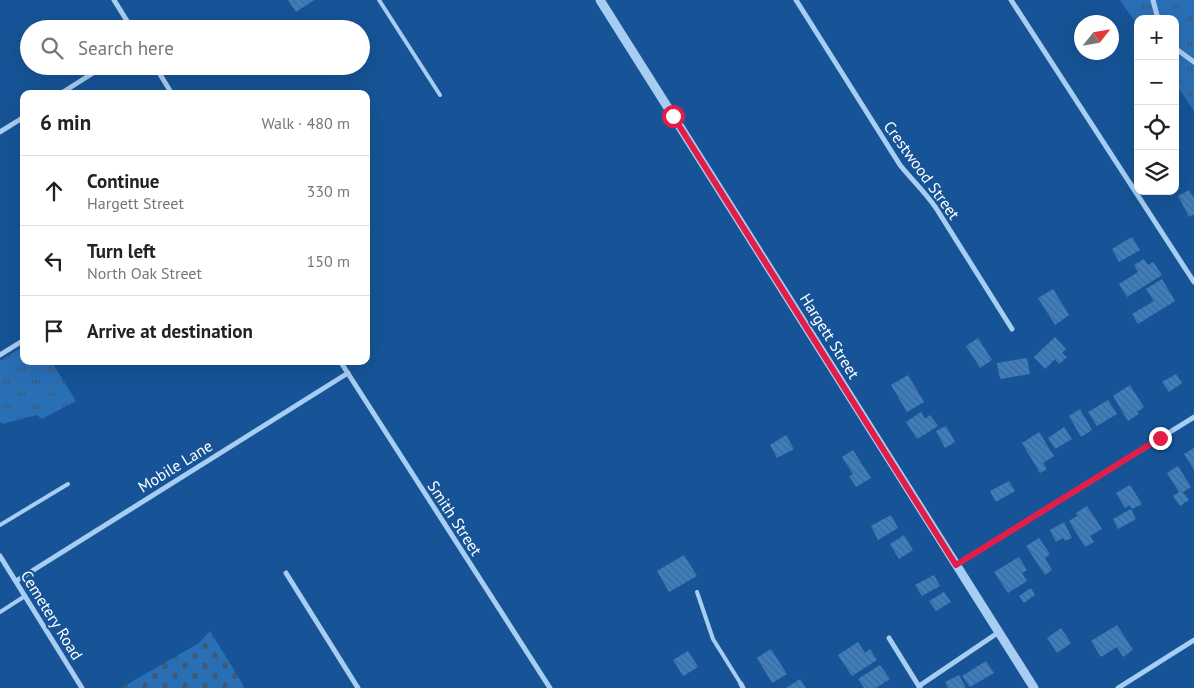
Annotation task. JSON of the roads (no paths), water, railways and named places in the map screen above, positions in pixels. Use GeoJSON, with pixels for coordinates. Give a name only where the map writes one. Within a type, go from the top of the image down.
{"type":"FeatureCollection","features":[{"type":"Feature","properties":{"kind":"street"},"geometry":{"type":"LineString","coordinates":[[114,0],[126,20]]}},
{"type":"Feature","properties":{"kind":"street","name":"Hargett Street"},"geometry":{"type":"LineString","coordinates":[[600,0],[1034,688]]}},
{"type":"Feature","properties":{"kind":"street","name":"Crestwood Street"},"geometry":{"type":"LineString","coordinates":[[796,0],[900,165],[936,208],[1012,329]]}},
{"type":"Feature","properties":{"kind":"street"},"geometry":{"type":"LineString","coordinates":[[1011,0],[1194,282]]}},
{"type":"Feature","properties":{"kind":"street"},"geometry":{"type":"LineString","coordinates":[[1153,0],[1157,15]]}},
{"type":"Feature","properties":{"kind":"street"},"geometry":{"type":"LineString","coordinates":[[1179,51],[1194,62]]}},
{"type":"Feature","properties":{"kind":"street"},"geometry":{"type":"LineString","coordinates":[[66,90],[90,75]]}},
{"type":"Feature","properties":{"kind":"street"},"geometry":{"type":"LineString","coordinates":[[160,75],[170,90]]}},
{"type":"Feature","properties":{"kind":"street"},"geometry":{"type":"LineString","coordinates":[[0,132],[20,120]]}},
{"type":"Feature","properties":{"kind":"street"},"geometry":{"type":"LineString","coordinates":[[0,355],[20,342]]}},
{"type":"Feature","properties":{"kind":"street","name":"Smith Street"},"geometry":{"type":"LineString","coordinates":[[343,365],[550,688]]}},
{"type":"Feature","properties":{"kind":"street","name":"Mobile Lane"},"geometry":{"type":"LineString","coordinates":[[16,581],[348,373]]}},
{"type":"Feature","properties":{"kind":"street"},"geometry":{"type":"LineString","coordinates":[[956,565],[1194,417]]}},
{"type":"Feature","properties":{"kind":"street","name":"Cemetery Road"},"geometry":{"type":"LineString","coordinates":[[0,556],[82,688]]}},
{"type":"Feature","properties":{"kind":"street"},"geometry":{"type":"LineString","coordinates":[[286,572],[358,688]]}},
{"type":"Feature","properties":{"kind":"street"},"geometry":{"type":"LineString","coordinates":[[888,638],[920,687],[999,632]]}},
{"type":"Feature","properties":{"kind":"street"},"geometry":{"type":"LineString","coordinates":[[1118,688],[1194,640]]}},
{"type":"Feature","properties":{"kind":"lane"},"geometry":{"type":"LineString","coordinates":[[379,0],[440,95]]}},
{"type":"Feature","properties":{"kind":"lane"},"geometry":{"type":"LineString","coordinates":[[0,525],[68,484]]}},
{"type":"Feature","properties":{"kind":"lane"},"geometry":{"type":"LineString","coordinates":[[697,592],[713,639],[742,686]]}},
{"type":"Feature","properties":{"kind":"lane"},"geometry":{"type":"LineString","coordinates":[[0,612],[25,596]]}}]}
